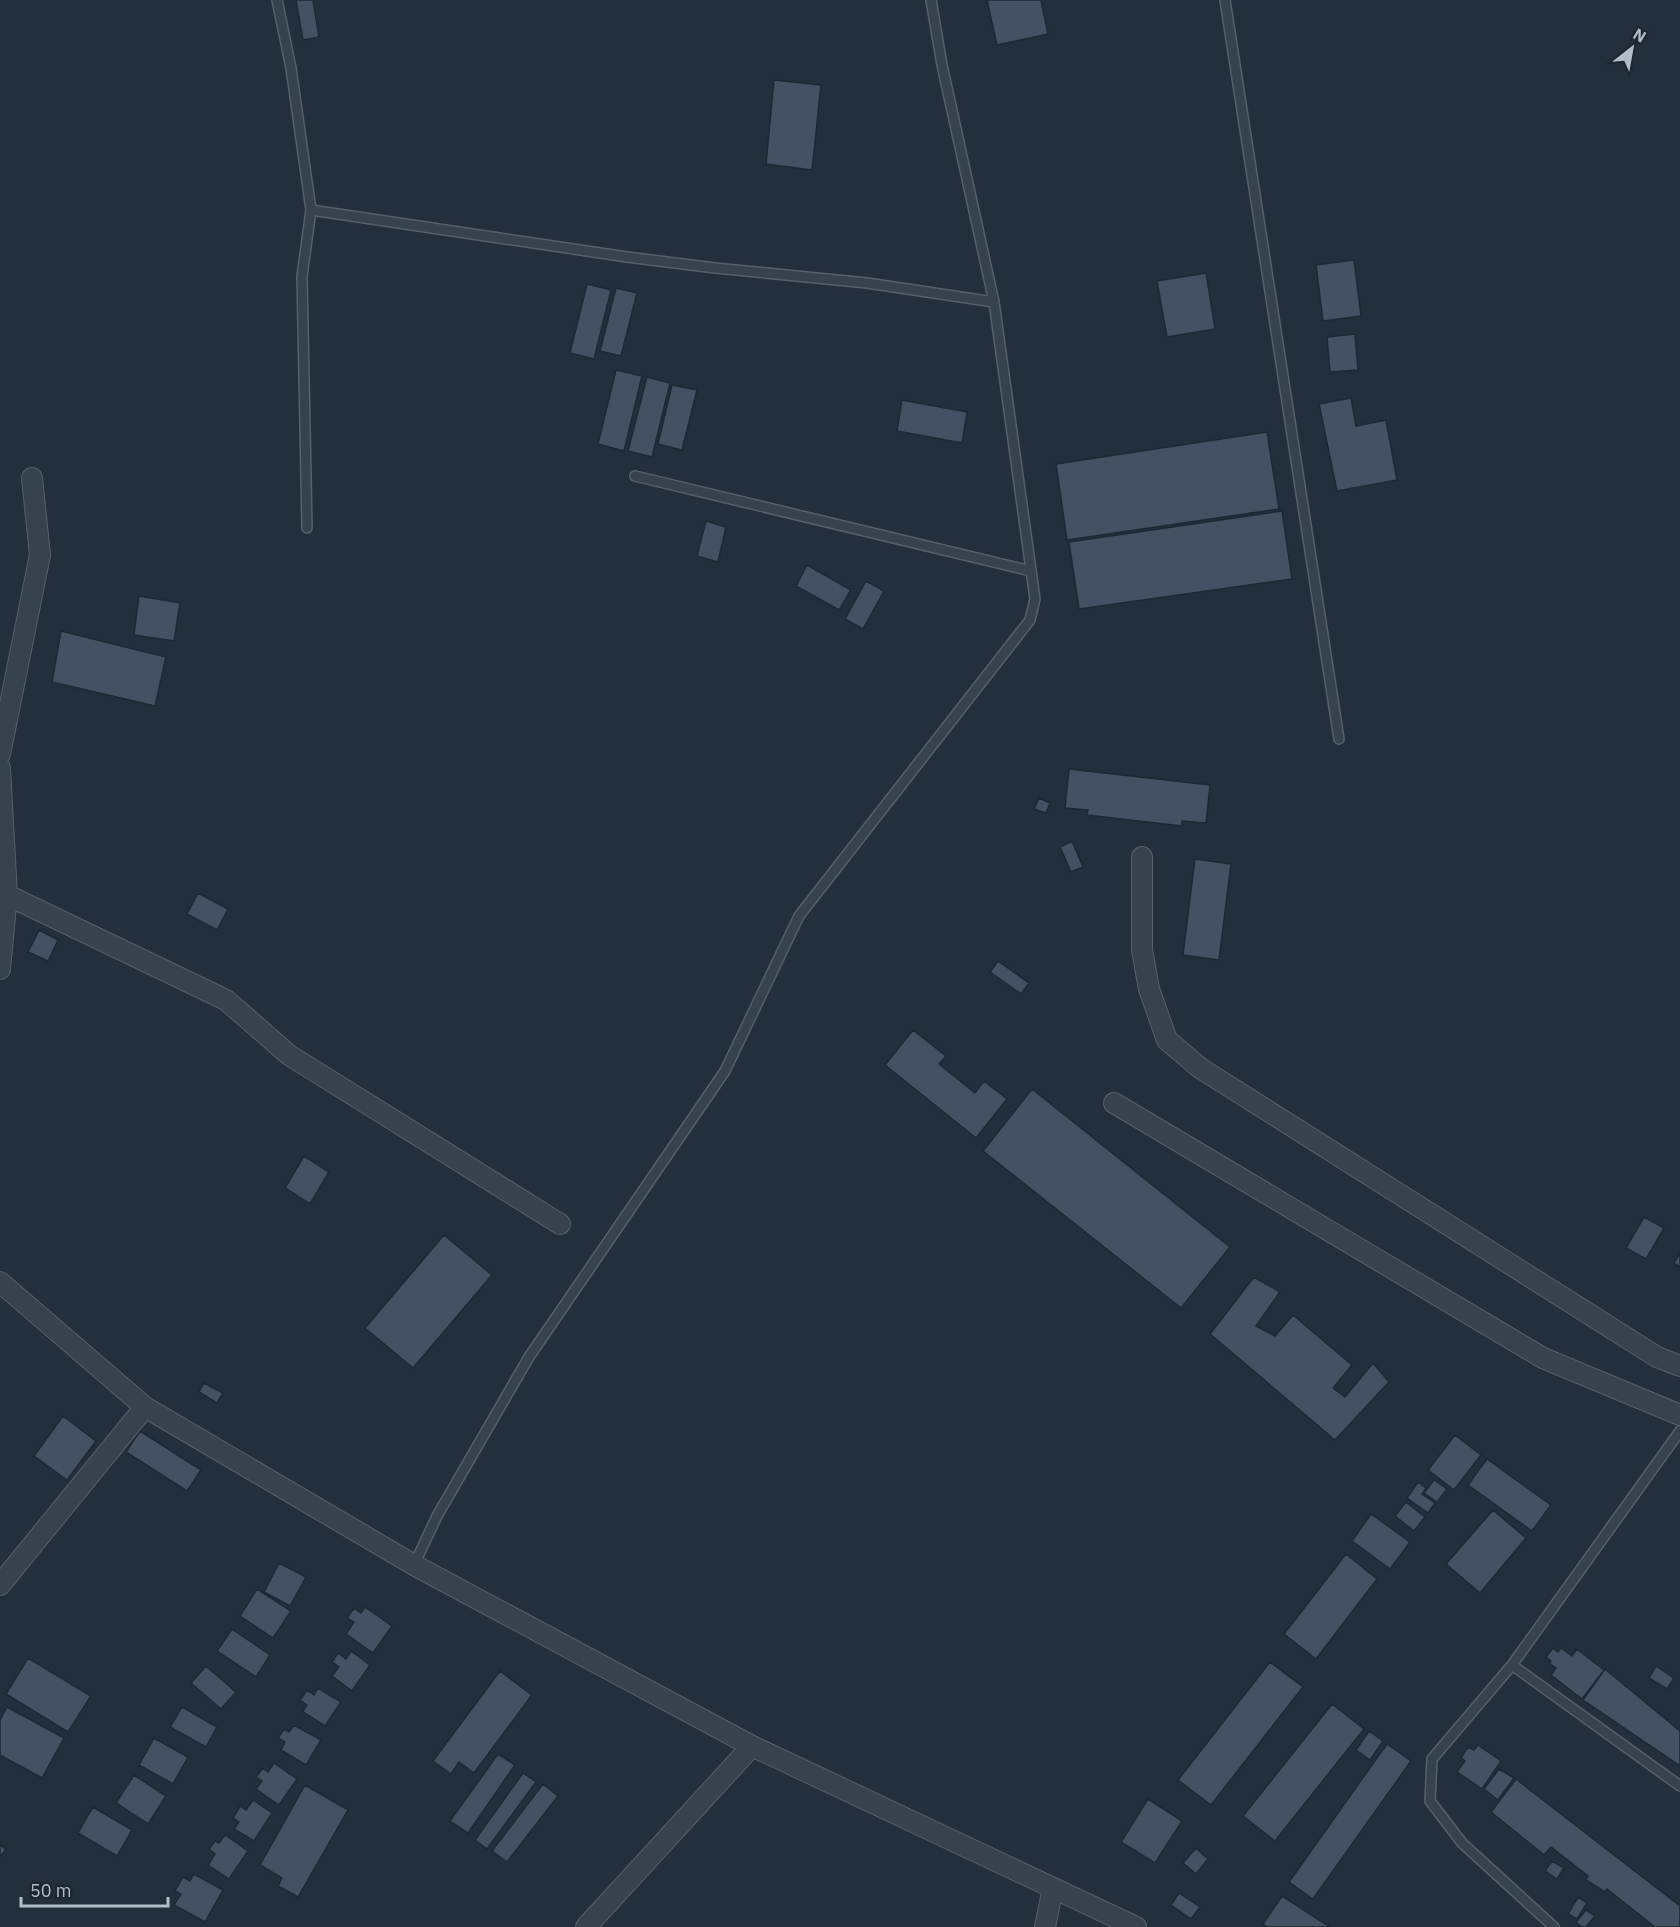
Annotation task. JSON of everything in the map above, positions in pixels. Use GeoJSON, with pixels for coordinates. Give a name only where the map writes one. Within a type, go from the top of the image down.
{"type":"FeatureCollection","features":[{"type":"Feature","properties":{"kind":"street"},"geometry":{"type":"LineString","coordinates":[[0,754],[40,555],[32,478]]}},
{"type":"Feature","properties":{"kind":"street"},"geometry":{"type":"LineString","coordinates":[[0,768],[7,895],[0,969]]}},
{"type":"Feature","properties":{"kind":"street"},"geometry":{"type":"LineString","coordinates":[[1142,857],[1142,950],[1149,989],[1167,1040],[1200,1068],[1657,1357],[1680,1366]]}},
{"type":"Feature","properties":{"kind":"street"},"geometry":{"type":"LineString","coordinates":[[7,895],[226,1000],[289,1055],[560,1224]]}},
{"type":"Feature","properties":{"kind":"street"},"geometry":{"type":"LineString","coordinates":[[1114,1103],[1543,1359],[1680,1415]]}},
{"type":"Feature","properties":{"kind":"street"},"geometry":{"type":"LineString","coordinates":[[0,1282],[145,1407],[414,1565],[752,1746],[1136,1927]]}},
{"type":"Feature","properties":{"kind":"street"},"geometry":{"type":"LineString","coordinates":[[0,1585],[145,1407]]}},
{"type":"Feature","properties":{"kind":"street"},"geometry":{"type":"LineString","coordinates":[[586,1927],[752,1746]]}},
{"type":"Feature","properties":{"kind":"street"},"geometry":{"type":"LineString","coordinates":[[1045,1927],[1053,1888]]}},
{"type":"Feature","properties":{"kind":"lane"},"geometry":{"type":"LineString","coordinates":[[278,0],[291,68],[311,210],[302,276],[307,528]]}},
{"type":"Feature","properties":{"kind":"lane"},"geometry":{"type":"LineString","coordinates":[[414,1565],[437,1516],[529,1356],[725,1071],[800,916],[907,775],[1030,620],[1035,599],[994,302],[942,65],[931,0]]}},
{"type":"Feature","properties":{"kind":"lane"},"geometry":{"type":"LineString","coordinates":[[1225,0],[1339,739]]}},
{"type":"Feature","properties":{"kind":"lane"},"geometry":{"type":"LineString","coordinates":[[311,210],[638,259],[867,283],[994,302]]}},
{"type":"Feature","properties":{"kind":"lane"},"geometry":{"type":"LineString","coordinates":[[634,476],[1031,571]]}},
{"type":"Feature","properties":{"kind":"lane"},"geometry":{"type":"LineString","coordinates":[[1554,1927],[1462,1844],[1430,1800],[1432,1760],[1512,1665],[1680,1431]]}},
{"type":"Feature","properties":{"kind":"lane"},"geometry":{"type":"LineString","coordinates":[[1512,1665],[1680,1785]]}},
{"type":"Feature","properties":{"kind":"building"},"geometry":{"type":"Polygon","coordinates":[[[296,0],[313,0],[319,37],[303,40],[296,0]]]}},
{"type":"Feature","properties":{"kind":"building"},"geometry":{"type":"Polygon","coordinates":[[[987,0],[1041,0],[1048,34],[997,45],[987,0]]]}},
{"type":"Feature","properties":{"kind":"building"},"geometry":{"type":"Polygon","coordinates":[[[774,80],[821,85],[812,170],[766,164],[774,80]]]}},
{"type":"Feature","properties":{"kind":"building"},"geometry":{"type":"Polygon","coordinates":[[[1354,260],[1361,316],[1323,321],[1316,265],[1354,260]]]}},
{"type":"Feature","properties":{"kind":"building"},"geometry":{"type":"Polygon","coordinates":[[[1206,273],[1215,329],[1167,337],[1157,281],[1206,273]]]}},
{"type":"Feature","properties":{"kind":"building"},"geometry":{"type":"Polygon","coordinates":[[[587,284],[611,290],[594,359],[570,353],[587,284]]]}},
{"type":"Feature","properties":{"kind":"building"},"geometry":{"type":"Polygon","coordinates":[[[616,288],[637,293],[621,356],[600,351],[616,288]]]}},
{"type":"Feature","properties":{"kind":"building"},"geometry":{"type":"Polygon","coordinates":[[[1355,334],[1358,370],[1330,372],[1327,337],[1355,334]]]}},
{"type":"Feature","properties":{"kind":"building"},"geometry":{"type":"Polygon","coordinates":[[[616,370],[642,376],[624,451],[598,444],[616,370]]]}},
{"type":"Feature","properties":{"kind":"building"},"geometry":{"type":"Polygon","coordinates":[[[647,377],[670,383],[652,457],[628,451],[647,377]]]}},
{"type":"Feature","properties":{"kind":"building"},"geometry":{"type":"Polygon","coordinates":[[[672,385],[697,390],[682,450],[658,444],[672,385]]]}},
{"type":"Feature","properties":{"kind":"building"},"geometry":{"type":"Polygon","coordinates":[[[1351,398],[1356,426],[1386,420],[1397,480],[1337,491],[1319,404],[1351,398]]]}},
{"type":"Feature","properties":{"kind":"building"},"geometry":{"type":"Polygon","coordinates":[[[902,400],[967,412],[962,443],[897,431],[902,400]]]}},
{"type":"Feature","properties":{"kind":"building"},"geometry":{"type":"Polygon","coordinates":[[[1267,432],[1279,509],[1067,540],[1056,464],[1267,432]]]}},
{"type":"Feature","properties":{"kind":"building"},"geometry":{"type":"Polygon","coordinates":[[[1282,511],[1292,579],[1079,609],[1069,542],[1282,511]]]}},
{"type":"Feature","properties":{"kind":"building"},"geometry":{"type":"Polygon","coordinates":[[[706,521],[726,527],[718,562],[697,556],[706,521]]]}},
{"type":"Feature","properties":{"kind":"building"},"geometry":{"type":"Polygon","coordinates":[[[807,565],[851,590],[839,610],[796,586],[807,565]]]}},
{"type":"Feature","properties":{"kind":"building"},"geometry":{"type":"Polygon","coordinates":[[[866,581],[884,591],[863,629],[845,619],[866,581]]]}},
{"type":"Feature","properties":{"kind":"building"},"geometry":{"type":"Polygon","coordinates":[[[139,596],[180,603],[174,641],[134,635],[139,596]]]}},
{"type":"Feature","properties":{"kind":"building"},"geometry":{"type":"Polygon","coordinates":[[[61,631],[166,657],[155,706],[52,682],[61,631]]]}},
{"type":"Feature","properties":{"kind":"building"},"geometry":{"type":"Polygon","coordinates":[[[1069,769],[1210,785],[1206,823],[1182,821],[1182,826],[1087,815],[1088,810],[1065,808],[1069,769]]]}},
{"type":"Feature","properties":{"kind":"building"},"geometry":{"type":"Polygon","coordinates":[[[1039,798],[1050,803],[1046,813],[1034,809],[1039,798]]]}},
{"type":"Feature","properties":{"kind":"building"},"geometry":{"type":"Polygon","coordinates":[[[1072,841],[1083,867],[1071,872],[1060,847],[1072,841]]]}},
{"type":"Feature","properties":{"kind":"building"},"geometry":{"type":"Polygon","coordinates":[[[1195,859],[1231,864],[1219,960],[1183,955],[1195,859]]]}},
{"type":"Feature","properties":{"kind":"building"},"geometry":{"type":"Polygon","coordinates":[[[198,893],[228,909],[217,930],[187,914],[198,893]]]}},
{"type":"Feature","properties":{"kind":"building"},"geometry":{"type":"Polygon","coordinates":[[[39,930],[58,940],[48,961],[28,952],[39,930]]]}},
{"type":"Feature","properties":{"kind":"building"},"geometry":{"type":"Polygon","coordinates":[[[998,961],[1029,983],[1021,994],[990,972],[998,961]]]}},
{"type":"Feature","properties":{"kind":"building"},"geometry":{"type":"Polygon","coordinates":[[[913,1030],[946,1056],[939,1064],[975,1093],[984,1081],[1007,1099],[976,1138],[885,1065],[913,1030]]]}},
{"type":"Feature","properties":{"kind":"building"},"geometry":{"type":"Polygon","coordinates":[[[1032,1089],[1230,1247],[1181,1308],[983,1151],[1032,1089]]]}},
{"type":"Feature","properties":{"kind":"building"},"geometry":{"type":"Polygon","coordinates":[[[304,1156],[329,1172],[310,1204],[285,1188],[304,1156]]]}},
{"type":"Feature","properties":{"kind":"building"},"geometry":{"type":"Polygon","coordinates":[[[1644,1217],[1664,1228],[1646,1259],[1626,1248],[1644,1217]]]}},
{"type":"Feature","properties":{"kind":"building"},"geometry":{"type":"Polygon","coordinates":[[[444,1235],[492,1275],[413,1368],[365,1328],[444,1235]]]}},
{"type":"Feature","properties":{"kind":"building"},"geometry":{"type":"Polygon","coordinates":[[[1680,1253],[1680,1267],[1674,1263],[1680,1253]]]}},
{"type":"Feature","properties":{"kind":"building"},"geometry":{"type":"Polygon","coordinates":[[[1254,1277],[1280,1292],[1256,1326],[1275,1336],[1293,1315],[1352,1365],[1333,1388],[1345,1397],[1373,1363],[1389,1382],[1335,1440],[1210,1334],[1254,1277]]]}},
{"type":"Feature","properties":{"kind":"building"},"geometry":{"type":"Polygon","coordinates":[[[204,1383],[223,1393],[217,1403],[199,1392],[204,1383]]]}},
{"type":"Feature","properties":{"kind":"building"},"geometry":{"type":"Polygon","coordinates":[[[63,1416],[96,1441],[67,1480],[34,1456],[63,1416]]]}},
{"type":"Feature","properties":{"kind":"building"},"geometry":{"type":"Polygon","coordinates":[[[140,1431],[201,1470],[187,1491],[126,1452],[140,1431]]]}},
{"type":"Feature","properties":{"kind":"building"},"geometry":{"type":"Polygon","coordinates":[[[1455,1435],[1481,1455],[1454,1490],[1428,1470],[1455,1435]]]}},
{"type":"Feature","properties":{"kind":"building"},"geometry":{"type":"Polygon","coordinates":[[[1487,1459],[1551,1505],[1532,1531],[1468,1485],[1487,1459]]]}},
{"type":"Feature","properties":{"kind":"building"},"geometry":{"type":"Polygon","coordinates":[[[1434,1480],[1447,1489],[1437,1502],[1424,1493],[1434,1480]]]}},
{"type":"Feature","properties":{"kind":"building"},"geometry":{"type":"Polygon","coordinates":[[[1418,1482],[1426,1488],[1422,1494],[1435,1503],[1428,1513],[1407,1498],[1418,1482]]]}},
{"type":"Feature","properties":{"kind":"building"},"geometry":{"type":"Polygon","coordinates":[[[1406,1502],[1425,1517],[1414,1531],[1395,1516],[1406,1502]]]}},
{"type":"Feature","properties":{"kind":"building"},"geometry":{"type":"Polygon","coordinates":[[[1493,1510],[1526,1538],[1480,1593],[1446,1564],[1493,1510]]]}},
{"type":"Feature","properties":{"kind":"building"},"geometry":{"type":"Polygon","coordinates":[[[1371,1514],[1410,1542],[1390,1569],[1352,1541],[1371,1514]]]}},
{"type":"Feature","properties":{"kind":"building"},"geometry":{"type":"Polygon","coordinates":[[[1346,1554],[1377,1579],[1316,1659],[1284,1634],[1346,1554]]]}},
{"type":"Feature","properties":{"kind":"building"},"geometry":{"type":"Polygon","coordinates":[[[279,1563],[306,1577],[290,1606],[264,1592],[279,1563]]]}},
{"type":"Feature","properties":{"kind":"building"},"geometry":{"type":"Polygon","coordinates":[[[257,1589],[291,1611],[273,1638],[240,1616],[257,1589]]]}},
{"type":"Feature","properties":{"kind":"building"},"geometry":{"type":"Polygon","coordinates":[[[365,1607],[392,1626],[373,1653],[346,1634],[354,1622],[347,1618],[354,1608],[361,1613],[365,1607]]]}},
{"type":"Feature","properties":{"kind":"building"},"geometry":{"type":"Polygon","coordinates":[[[232,1629],[270,1655],[256,1677],[217,1651],[232,1629]]]}},
{"type":"Feature","properties":{"kind":"building"},"geometry":{"type":"Polygon","coordinates":[[[1553,1648],[1558,1652],[1561,1648],[1572,1656],[1577,1649],[1604,1670],[1582,1699],[1551,1675],[1556,1668],[1549,1663],[1551,1661],[1546,1657],[1553,1648]]]}},
{"type":"Feature","properties":{"kind":"building"},"geometry":{"type":"Polygon","coordinates":[[[351,1651],[370,1665],[352,1691],[332,1676],[339,1667],[332,1662],[338,1653],[346,1659],[351,1651]]]}},
{"type":"Feature","properties":{"kind":"building"},"geometry":{"type":"Polygon","coordinates":[[[28,1658],[91,1696],[68,1732],[6,1694],[28,1658]]]}},
{"type":"Feature","properties":{"kind":"building"},"geometry":{"type":"Polygon","coordinates":[[[1270,1662],[1303,1687],[1211,1805],[1178,1780],[1270,1662]]]}},
{"type":"Feature","properties":{"kind":"building"},"geometry":{"type":"Polygon","coordinates":[[[206,1666],[236,1692],[221,1709],[191,1683],[206,1666]]]}},
{"type":"Feature","properties":{"kind":"building"},"geometry":{"type":"Polygon","coordinates":[[[1656,1666],[1674,1678],[1667,1689],[1649,1678],[1656,1666]]]}},
{"type":"Feature","properties":{"kind":"building"},"geometry":{"type":"Polygon","coordinates":[[[1605,1669],[1680,1731],[1680,1766],[1583,1700],[1605,1669]]]}},
{"type":"Feature","properties":{"kind":"building"},"geometry":{"type":"Polygon","coordinates":[[[500,1671],[532,1695],[474,1773],[459,1762],[451,1774],[433,1761],[500,1671]]]}},
{"type":"Feature","properties":{"kind":"building"},"geometry":{"type":"Polygon","coordinates":[[[318,1688],[341,1702],[325,1726],[303,1712],[307,1705],[300,1700],[307,1690],[314,1695],[318,1688]]]}},
{"type":"Feature","properties":{"kind":"building"},"geometry":{"type":"Polygon","coordinates":[[[1332,1704],[1364,1729],[1275,1841],[1243,1816],[1332,1704]]]}},
{"type":"Feature","properties":{"kind":"building"},"geometry":{"type":"Polygon","coordinates":[[[7,1707],[64,1738],[42,1778],[0,1755],[0,1720],[7,1707]]]}},
{"type":"Feature","properties":{"kind":"building"},"geometry":{"type":"Polygon","coordinates":[[[182,1707],[217,1727],[206,1747],[170,1727],[182,1707]]]}},
{"type":"Feature","properties":{"kind":"building"},"geometry":{"type":"Polygon","coordinates":[[[294,1725],[321,1740],[306,1765],[281,1750],[285,1742],[278,1738],[284,1729],[289,1732],[294,1725]]]}},
{"type":"Feature","properties":{"kind":"building"},"geometry":{"type":"Polygon","coordinates":[[[1369,1731],[1383,1741],[1370,1760],[1356,1750],[1369,1731]]]}},
{"type":"Feature","properties":{"kind":"building"},"geometry":{"type":"Polygon","coordinates":[[[154,1738],[188,1757],[173,1784],[139,1765],[154,1738]]]}},
{"type":"Feature","properties":{"kind":"building"},"geometry":{"type":"Polygon","coordinates":[[[1387,1744],[1411,1761],[1313,1899],[1289,1882],[1387,1744]]]}},
{"type":"Feature","properties":{"kind":"building"},"geometry":{"type":"Polygon","coordinates":[[[1478,1745],[1501,1761],[1482,1789],[1457,1772],[1465,1761],[1461,1758],[1468,1747],[1474,1750],[1478,1745]]]}},
{"type":"Feature","properties":{"kind":"building"},"geometry":{"type":"Polygon","coordinates":[[[498,1754],[515,1765],[468,1833],[450,1821],[498,1754]]]}},
{"type":"Feature","properties":{"kind":"building"},"geometry":{"type":"Polygon","coordinates":[[[274,1763],[297,1779],[279,1805],[256,1789],[262,1781],[256,1777],[263,1768],[268,1772],[274,1763]]]}},
{"type":"Feature","properties":{"kind":"building"},"geometry":{"type":"Polygon","coordinates":[[[1499,1769],[1514,1778],[1498,1800],[1484,1789],[1499,1769]]]}},
{"type":"Feature","properties":{"kind":"building"},"geometry":{"type":"Polygon","coordinates":[[[523,1773],[536,1782],[487,1849],[475,1840],[523,1773]]]}},
{"type":"Feature","properties":{"kind":"building"},"geometry":{"type":"Polygon","coordinates":[[[134,1775],[166,1796],[148,1824],[116,1803],[134,1775]]]}},
{"type":"Feature","properties":{"kind":"building"},"geometry":{"type":"Polygon","coordinates":[[[1516,1779],[1680,1906],[1680,1927],[1655,1927],[1607,1889],[1605,1892],[1586,1880],[1588,1876],[1551,1847],[1544,1855],[1491,1812],[1516,1779]]]}},
{"type":"Feature","properties":{"kind":"building"},"geometry":{"type":"Polygon","coordinates":[[[543,1784],[558,1796],[507,1862],[492,1851],[543,1784]]]}},
{"type":"Feature","properties":{"kind":"building"},"geometry":{"type":"Polygon","coordinates":[[[305,1785],[348,1810],[298,1897],[278,1886],[282,1878],[260,1865],[305,1785]]]}},
{"type":"Feature","properties":{"kind":"building"},"geometry":{"type":"Polygon","coordinates":[[[1148,1799],[1182,1821],[1155,1863],[1121,1842],[1148,1799]]]}},
{"type":"Feature","properties":{"kind":"building"},"geometry":{"type":"Polygon","coordinates":[[[253,1800],[272,1813],[254,1841],[234,1829],[239,1822],[233,1818],[240,1806],[246,1810],[253,1800]]]}},
{"type":"Feature","properties":{"kind":"building"},"geometry":{"type":"Polygon","coordinates":[[[93,1807],[132,1830],[117,1856],[78,1833],[93,1807]]]}},
{"type":"Feature","properties":{"kind":"building"},"geometry":{"type":"Polygon","coordinates":[[[225,1835],[248,1851],[229,1879],[208,1865],[215,1854],[209,1849],[215,1841],[219,1843],[225,1835]]]}},
{"type":"Feature","properties":{"kind":"building"},"geometry":{"type":"Polygon","coordinates":[[[0,1845],[6,1849],[0,1857],[0,1845]]]}},
{"type":"Feature","properties":{"kind":"building"},"geometry":{"type":"Polygon","coordinates":[[[1196,1848],[1208,1859],[1196,1874],[1183,1863],[1196,1848]]]}},
{"type":"Feature","properties":{"kind":"building"},"geometry":{"type":"Polygon","coordinates":[[[1552,1861],[1564,1868],[1557,1879],[1545,1871],[1552,1861]]]}},
{"type":"Feature","properties":{"kind":"building"},"geometry":{"type":"Polygon","coordinates":[[[194,1874],[223,1890],[205,1922],[174,1905],[181,1894],[175,1891],[183,1877],[190,1881],[194,1874]]]}},
{"type":"Feature","properties":{"kind":"building"},"geometry":{"type":"Polygon","coordinates":[[[1179,1893],[1200,1907],[1191,1919],[1171,1905],[1179,1893]]]}},
{"type":"Feature","properties":{"kind":"building"},"geometry":{"type":"Polygon","coordinates":[[[1282,1896],[1330,1927],[1267,1927],[1263,1924],[1282,1896]]]}},
{"type":"Feature","properties":{"kind":"building"},"geometry":{"type":"Polygon","coordinates":[[[1578,1897],[1587,1903],[1577,1919],[1568,1914],[1578,1897]]]}},
{"type":"Feature","properties":{"kind":"building"},"geometry":{"type":"Polygon","coordinates":[[[1586,1910],[1595,1916],[1586,1927],[1582,1927],[1576,1922],[1586,1910]]]}}]}
